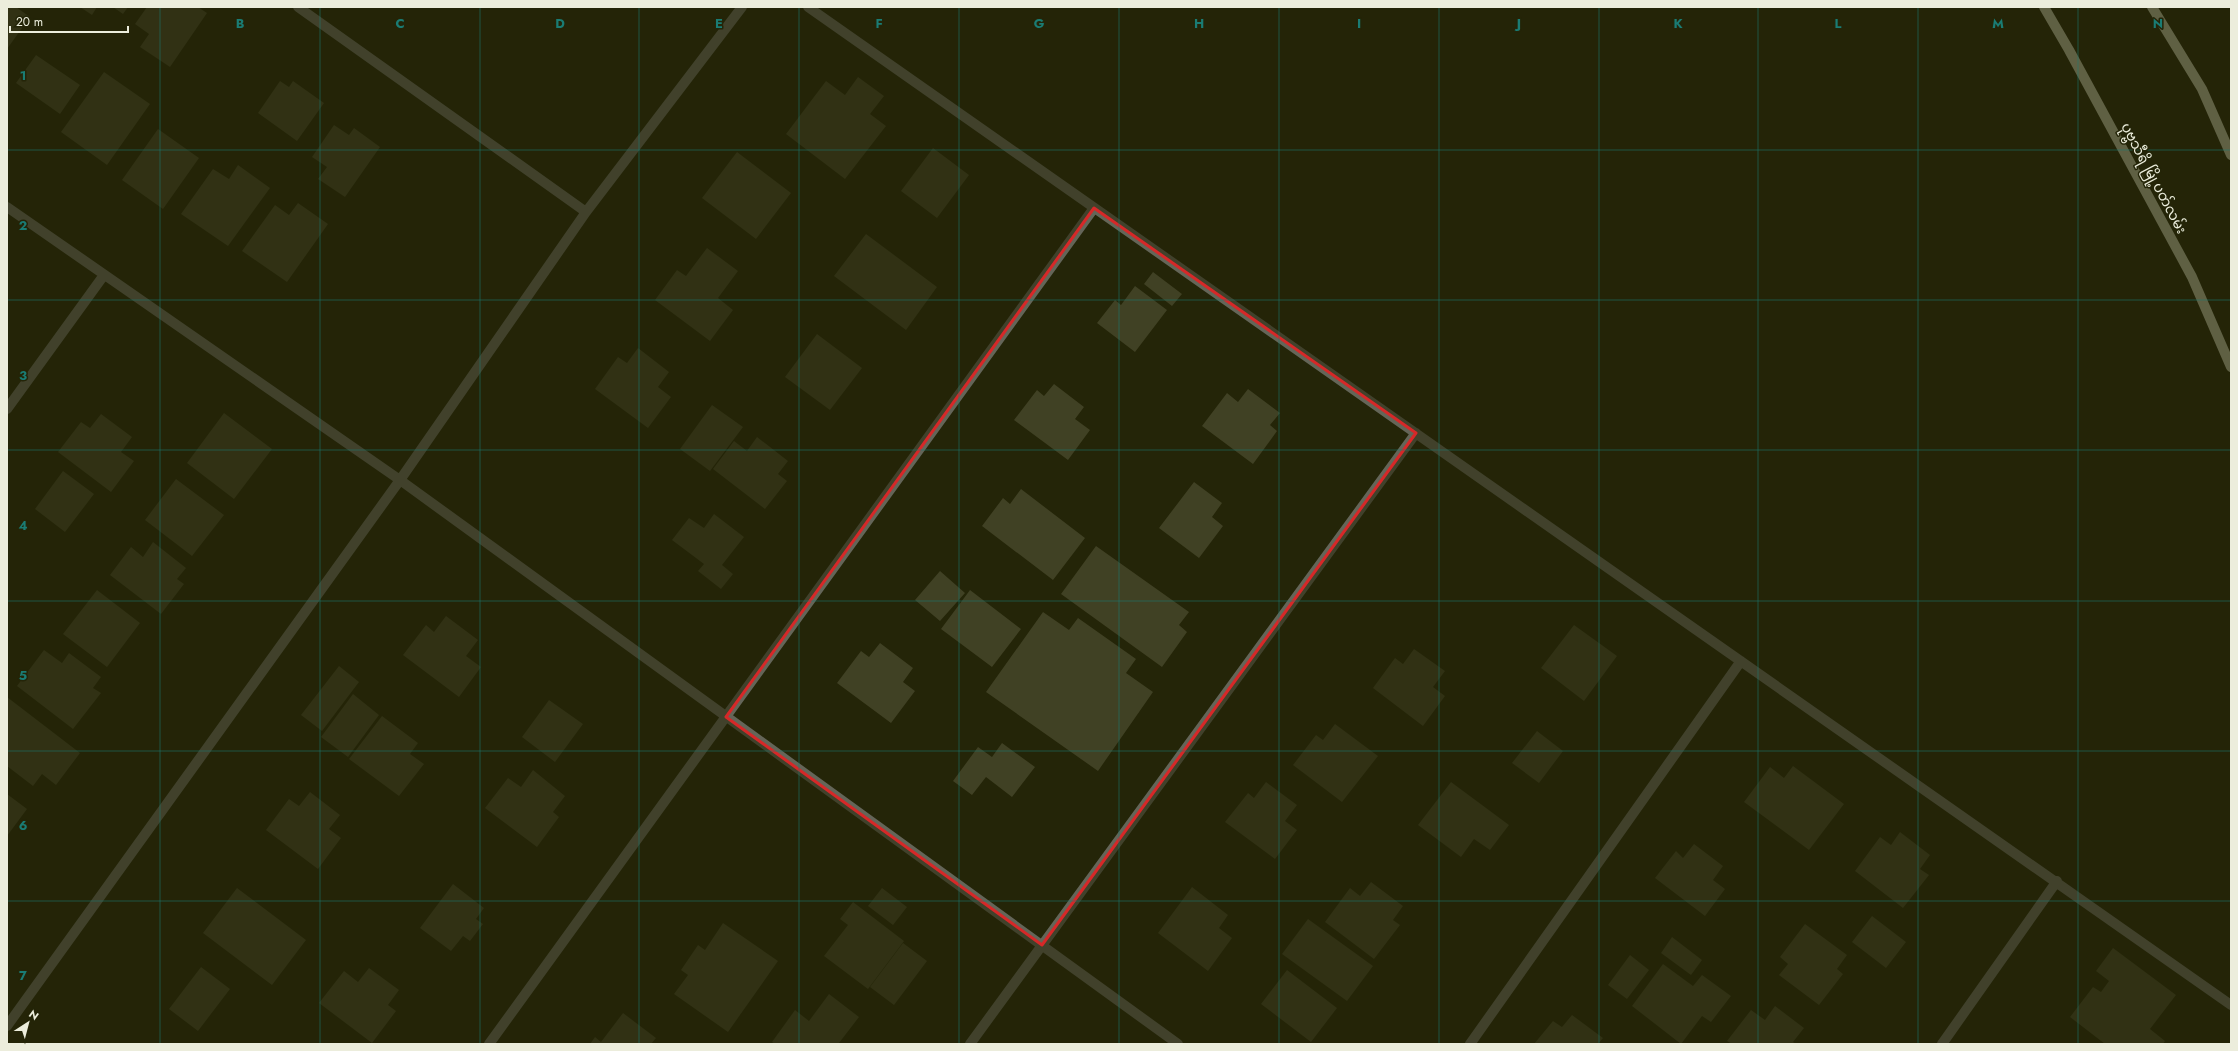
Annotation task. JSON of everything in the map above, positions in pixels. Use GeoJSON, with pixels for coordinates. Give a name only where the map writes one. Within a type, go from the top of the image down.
{"type":"FeatureCollection","features":[{"type":"Feature","properties":{"kind":"main road","name":"ပုဗ္ဗသီရိ မြို့ပတ်လမ်း"},"geometry":{"type":"LineString","coordinates":[[2044,7],[2069,50],[2192,277],[2231,367]]}},
{"type":"Feature","properties":{"kind":"main road"},"geometry":{"type":"LineString","coordinates":[[2152,7],[2202,89],[2231,155]]}},
{"type":"Feature","properties":{"kind":"street"},"geometry":{"type":"LineString","coordinates":[[298,7],[586,212]]}},
{"type":"Feature","properties":{"kind":"street"},"geometry":{"type":"LineString","coordinates":[[7,1026],[400,480],[586,212],[742,7]]}},
{"type":"Feature","properties":{"kind":"street"},"geometry":{"type":"LineString","coordinates":[[808,7],[2231,1004]]}},
{"type":"Feature","properties":{"kind":"street"},"geometry":{"type":"LineString","coordinates":[[7,207],[400,480],[1178,1044]]}},
{"type":"Feature","properties":{"kind":"street"},"geometry":{"type":"LineString","coordinates":[[489,1044],[1094,208]]}},
{"type":"Feature","properties":{"kind":"street"},"geometry":{"type":"LineString","coordinates":[[7,409],[104,275]]}},
{"type":"Feature","properties":{"kind":"street"},"geometry":{"type":"LineString","coordinates":[[970,1044],[1416,433]]}},
{"type":"Feature","properties":{"kind":"street"},"geometry":{"type":"LineString","coordinates":[[1470,1044],[1742,661]]}},
{"type":"Feature","properties":{"kind":"street"},"geometry":{"type":"LineString","coordinates":[[1942,1044],[2056,881]]}},
{"type":"Feature","properties":{"kind":"highlighted area"},"geometry":{"type":"Polygon","coordinates":[[[1094,208],[1416,433],[1042,945],[726,717],[1094,208]]]}},
{"type":"Feature","properties":{"kind":"building"},"geometry":{"type":"Polygon","coordinates":[[[7,7],[16,7],[30,17],[7,49],[7,7]]]}},
{"type":"Feature","properties":{"kind":"building"},"geometry":{"type":"Polygon","coordinates":[[[80,7],[97,7],[92,15],[80,7]]]}},
{"type":"Feature","properties":{"kind":"building"},"geometry":{"type":"Polygon","coordinates":[[[113,7],[128,7],[123,14],[113,7]]]}},
{"type":"Feature","properties":{"kind":"building"},"geometry":{"type":"Polygon","coordinates":[[[147,7],[198,7],[207,13],[170,67],[140,47],[149,34],[135,24],[147,7]]]}},
{"type":"Feature","properties":{"kind":"building"},"geometry":{"type":"Polygon","coordinates":[[[36,55],[80,85],[60,114],[16,83],[36,55]]]}},
{"type":"Feature","properties":{"kind":"building"},"geometry":{"type":"Polygon","coordinates":[[[104,72],[150,104],[107,165],[61,132],[104,72]]]}},
{"type":"Feature","properties":{"kind":"building"},"geometry":{"type":"Polygon","coordinates":[[[858,77],[884,96],[870,114],[886,126],[845,179],[786,134],[826,81],[845,95],[858,77]]]}},
{"type":"Feature","properties":{"kind":"building"},"geometry":{"type":"Polygon","coordinates":[[[280,81],[289,87],[293,81],[324,103],[297,141],[258,113],[280,81]]]}},
{"type":"Feature","properties":{"kind":"building"},"geometry":{"type":"Polygon","coordinates":[[[334,125],[349,135],[354,128],[380,147],[345,197],[318,179],[327,167],[312,157],[334,125]]]}},
{"type":"Feature","properties":{"kind":"building"},"geometry":{"type":"Polygon","coordinates":[[[158,129],[199,158],[163,209],[122,180],[158,129]]]}},
{"type":"Feature","properties":{"kind":"building"},"geometry":{"type":"Polygon","coordinates":[[[933,148],[969,175],[937,218],[901,191],[933,148]]]}},
{"type":"Feature","properties":{"kind":"building"},"geometry":{"type":"Polygon","coordinates":[[[737,152],[791,193],[756,239],[702,198],[737,152]]]}},
{"type":"Feature","properties":{"kind":"building"},"geometry":{"type":"Polygon","coordinates":[[[238,165],[270,188],[228,246],[181,214],[213,169],[229,179],[238,165]]]}},
{"type":"Feature","properties":{"kind":"building"},"geometry":{"type":"Polygon","coordinates":[[[298,203],[328,224],[287,282],[242,251],[275,205],[289,215],[298,203]]]}},
{"type":"Feature","properties":{"kind":"building"},"geometry":{"type":"Polygon","coordinates":[[[866,234],[937,287],[906,330],[834,276],[866,234]]]}},
{"type":"Feature","properties":{"kind":"building"},"geometry":{"type":"Polygon","coordinates":[[[707,248],[738,271],[718,298],[733,310],[710,341],[655,300],[677,270],[686,276],[707,248]]]}},
{"type":"Feature","properties":{"kind":"building"},"geometry":{"type":"Polygon","coordinates":[[[1153,272],[1182,294],[1172,306],[1144,284],[1153,272]]]}},
{"type":"Feature","properties":{"kind":"building"},"geometry":{"type":"Polygon","coordinates":[[[1135,286],[1167,310],[1135,352],[1097,323],[1115,300],[1121,305],[1135,286]]]}},
{"type":"Feature","properties":{"kind":"building"},"geometry":{"type":"Polygon","coordinates":[[[817,334],[862,368],[830,410],[785,377],[817,334]]]}},
{"type":"Feature","properties":{"kind":"building"},"geometry":{"type":"Polygon","coordinates":[[[638,348],[669,372],[658,387],[671,397],[648,428],[595,389],[618,357],[627,363],[638,348]]]}},
{"type":"Feature","properties":{"kind":"building"},"geometry":{"type":"Polygon","coordinates":[[[1054,384],[1084,407],[1075,419],[1090,430],[1068,460],[1014,420],[1037,390],[1044,396],[1054,384]]]}},
{"type":"Feature","properties":{"kind":"building"},"geometry":{"type":"Polygon","coordinates":[[[1248,389],[1280,413],[1270,425],[1277,431],[1253,464],[1202,426],[1227,393],[1238,402],[1248,389]]]}},
{"type":"Feature","properties":{"kind":"building"},"geometry":{"type":"Polygon","coordinates":[[[712,405],[743,427],[710,471],[680,449],[712,405]]]}},
{"type":"Feature","properties":{"kind":"building"},"geometry":{"type":"Polygon","coordinates":[[[224,413],[272,449],[234,499],[187,463],[224,413]]]}},
{"type":"Feature","properties":{"kind":"building"},"geometry":{"type":"Polygon","coordinates":[[[101,414],[132,437],[121,452],[134,461],[111,492],[58,452],[81,422],[90,428],[101,414]]]}},
{"type":"Feature","properties":{"kind":"building"},"geometry":{"type":"Polygon","coordinates":[[[757,437],[788,461],[778,474],[787,481],[765,509],[713,469],[734,441],[747,451],[757,437]]]}},
{"type":"Feature","properties":{"kind":"building"},"geometry":{"type":"Polygon","coordinates":[[[63,471],[94,494],[65,532],[35,509],[63,471]]]}},
{"type":"Feature","properties":{"kind":"building"},"geometry":{"type":"Polygon","coordinates":[[[176,479],[224,515],[192,556],[145,520],[176,479]]]}},
{"type":"Feature","properties":{"kind":"building"},"geometry":{"type":"Polygon","coordinates":[[[1194,482],[1222,503],[1212,517],[1223,526],[1199,558],[1159,528],[1194,482]]]}},
{"type":"Feature","properties":{"kind":"building"},"geometry":{"type":"Polygon","coordinates":[[[1021,489],[1085,538],[1053,580],[982,526],[1003,498],[1010,504],[1021,489]]]}},
{"type":"Feature","properties":{"kind":"building"},"geometry":{"type":"Polygon","coordinates":[[[714,514],[744,537],[722,565],[733,574],[721,589],[698,571],[704,564],[672,540],[689,518],[704,528],[714,514]]]}},
{"type":"Feature","properties":{"kind":"building"},"geometry":{"type":"Polygon","coordinates":[[[153,542],[186,568],[177,579],[184,584],[161,614],[110,575],[131,547],[143,557],[153,542]]]}},
{"type":"Feature","properties":{"kind":"building"},"geometry":{"type":"Polygon","coordinates":[[[1096,546],[1189,612],[1179,625],[1187,632],[1162,667],[1061,594],[1096,546]]]}},
{"type":"Feature","properties":{"kind":"building"},"geometry":{"type":"Polygon","coordinates":[[[940,571],[965,593],[940,621],[915,600],[940,571]]]}},
{"type":"Feature","properties":{"kind":"building"},"geometry":{"type":"Polygon","coordinates":[[[97,590],[140,623],[107,667],[63,634],[97,590]]]}},
{"type":"Feature","properties":{"kind":"building"},"geometry":{"type":"Polygon","coordinates":[[[970,590],[1021,629],[992,667],[941,629],[970,590]]]}},
{"type":"Feature","properties":{"kind":"building"},"geometry":{"type":"Polygon","coordinates":[[[1043,612],[1069,630],[1078,618],[1136,659],[1126,673],[1153,692],[1098,771],[986,692],[1043,612]]]}},
{"type":"Feature","properties":{"kind":"building"},"geometry":{"type":"Polygon","coordinates":[[[446,616],[478,640],[466,656],[481,667],[459,697],[403,655],[426,625],[434,632],[446,616]]]}},
{"type":"Feature","properties":{"kind":"building"},"geometry":{"type":"Polygon","coordinates":[[[1574,625],[1617,656],[1584,701],[1541,668],[1574,625]]]}},
{"type":"Feature","properties":{"kind":"building"},"geometry":{"type":"Polygon","coordinates":[[[880,643],[913,668],[903,682],[915,691],[891,723],[837,683],[861,651],[869,657],[880,643]]]}},
{"type":"Feature","properties":{"kind":"building"},"geometry":{"type":"Polygon","coordinates":[[[1414,649],[1445,671],[1433,687],[1445,696],[1423,726],[1373,688],[1395,658],[1403,664],[1414,649]]]}},
{"type":"Feature","properties":{"kind":"building"},"geometry":{"type":"Polygon","coordinates":[[[44,650],[62,663],[69,653],[101,677],[93,688],[101,693],[73,729],[17,686],[44,650]]]}},
{"type":"Feature","properties":{"kind":"building"},"geometry":{"type":"Polygon","coordinates":[[[339,666],[359,682],[322,731],[301,715],[339,666]]]}},
{"type":"Feature","properties":{"kind":"building"},"geometry":{"type":"Polygon","coordinates":[[[353,694],[379,715],[348,757],[321,737],[353,694]]]}},
{"type":"Feature","properties":{"kind":"building"},"geometry":{"type":"Polygon","coordinates":[[[7,697],[80,753],[56,785],[42,774],[33,786],[7,766],[7,697]]]}},
{"type":"Feature","properties":{"kind":"building"},"geometry":{"type":"Polygon","coordinates":[[[549,700],[583,724],[555,762],[522,737],[549,700]]]}},
{"type":"Feature","properties":{"kind":"building"},"geometry":{"type":"Polygon","coordinates":[[[382,716],[418,743],[410,754],[424,764],[399,796],[349,759],[382,716]]]}},
{"type":"Feature","properties":{"kind":"building"},"geometry":{"type":"Polygon","coordinates":[[[1335,724],[1378,756],[1342,802],[1293,765],[1316,735],[1323,740],[1335,724]]]}},
{"type":"Feature","properties":{"kind":"building"},"geometry":{"type":"Polygon","coordinates":[[[1537,731],[1563,751],[1539,783],[1512,763],[1537,731]]]}},
{"type":"Feature","properties":{"kind":"building"},"geometry":{"type":"Polygon","coordinates":[[[1002,743],[1035,767],[1012,797],[986,777],[972,795],[953,781],[978,747],[992,757],[1002,743]]]}},
{"type":"Feature","properties":{"kind":"building"},"geometry":{"type":"Polygon","coordinates":[[[1793,766],[1844,804],[1809,850],[1744,802],[1770,767],[1784,778],[1793,766]]]}},
{"type":"Feature","properties":{"kind":"building"},"geometry":{"type":"Polygon","coordinates":[[[533,770],[565,796],[553,812],[559,817],[537,847],[485,808],[508,778],[521,787],[533,770]]]}},
{"type":"Feature","properties":{"kind":"building"},"geometry":{"type":"Polygon","coordinates":[[[1266,782],[1297,805],[1285,821],[1297,830],[1275,859],[1225,822],[1248,793],[1254,798],[1266,782]]]}},
{"type":"Feature","properties":{"kind":"building"},"geometry":{"type":"Polygon","coordinates":[[[1451,782],[1509,825],[1490,850],[1474,839],[1461,857],[1418,825],[1451,782]]]}},
{"type":"Feature","properties":{"kind":"building"},"geometry":{"type":"Polygon","coordinates":[[[310,792],[340,815],[329,829],[341,838],[318,869],[266,830],[289,799],[299,806],[310,792]]]}},
{"type":"Feature","properties":{"kind":"building"},"geometry":{"type":"Polygon","coordinates":[[[7,794],[27,809],[7,836],[7,794]]]}},
{"type":"Feature","properties":{"kind":"building"},"geometry":{"type":"Polygon","coordinates":[[[1900,832],[1930,855],[1920,869],[1929,875],[1903,908],[1855,871],[1880,837],[1891,845],[1900,832]]]}},
{"type":"Feature","properties":{"kind":"building"},"geometry":{"type":"Polygon","coordinates":[[[1694,844],[1723,866],[1713,880],[1725,889],[1705,916],[1655,878],[1676,851],[1683,858],[1694,844]]]}},
{"type":"Feature","properties":{"kind":"building"},"geometry":{"type":"Polygon","coordinates":[[[1371,882],[1403,906],[1393,920],[1400,925],[1374,959],[1325,922],[1350,888],[1360,896],[1371,882]]]}},
{"type":"Feature","properties":{"kind":"building"},"geometry":{"type":"Polygon","coordinates":[[[453,884],[484,908],[476,919],[483,924],[470,941],[463,936],[451,951],[420,928],[453,884]]]}},
{"type":"Feature","properties":{"kind":"building"},"geometry":{"type":"Polygon","coordinates":[[[1192,887],[1228,915],[1219,928],[1232,938],[1208,971],[1158,933],[1192,887]]]}},
{"type":"Feature","properties":{"kind":"building"},"geometry":{"type":"Polygon","coordinates":[[[237,888],[306,940],[272,985],[203,933],[237,888]]]}},
{"type":"Feature","properties":{"kind":"building"},"geometry":{"type":"Polygon","coordinates":[[[882,888],[907,907],[893,925],[868,906],[882,888]]]}},
{"type":"Feature","properties":{"kind":"building"},"geometry":{"type":"Polygon","coordinates":[[[853,902],[904,941],[868,989],[824,956],[848,925],[840,919],[853,902]]]}},
{"type":"Feature","properties":{"kind":"building"},"geometry":{"type":"Polygon","coordinates":[[[1872,916],[1906,942],[1886,968],[1852,942],[1872,916]]]}},
{"type":"Feature","properties":{"kind":"building"},"geometry":{"type":"Polygon","coordinates":[[[1308,919],[1373,966],[1347,1001],[1282,954],[1308,919]]]}},
{"type":"Feature","properties":{"kind":"building"},"geometry":{"type":"Polygon","coordinates":[[[723,923],[778,961],[728,1032],[674,994],[688,975],[681,970],[698,945],[705,950],[723,923]]]}},
{"type":"Feature","properties":{"kind":"building"},"geometry":{"type":"Polygon","coordinates":[[[1805,924],[1847,955],[1837,969],[1843,974],[1819,1005],[1779,975],[1788,964],[1780,957],[1805,924]]]}},
{"type":"Feature","properties":{"kind":"building"},"geometry":{"type":"Polygon","coordinates":[[[1672,937],[1702,960],[1691,975],[1661,953],[1672,937]]]}},
{"type":"Feature","properties":{"kind":"building"},"geometry":{"type":"Polygon","coordinates":[[[903,943],[927,961],[894,1005],[870,987],[903,943]]]}},
{"type":"Feature","properties":{"kind":"building"},"geometry":{"type":"Polygon","coordinates":[[[2113,948],[2176,995],[2150,1029],[2165,1041],[2163,1044],[2105,1044],[2070,1017],[2093,987],[2101,992],[2109,981],[2096,971],[2113,948]]]}},
{"type":"Feature","properties":{"kind":"building"},"geometry":{"type":"Polygon","coordinates":[[[1630,955],[1649,970],[1627,999],[1608,985],[1630,955]]]}},
{"type":"Feature","properties":{"kind":"building"},"geometry":{"type":"Polygon","coordinates":[[[1663,964],[1693,986],[1702,975],[1731,996],[1711,1022],[1702,1016],[1681,1044],[1632,1006],[1663,964]]]}},
{"type":"Feature","properties":{"kind":"building"},"geometry":{"type":"Polygon","coordinates":[[[201,967],[230,989],[198,1031],[169,1009],[201,967]]]}},
{"type":"Feature","properties":{"kind":"building"},"geometry":{"type":"Polygon","coordinates":[[[369,968],[399,990],[388,1005],[396,1011],[372,1043],[319,1003],[344,971],[358,982],[369,968]]]}},
{"type":"Feature","properties":{"kind":"building"},"geometry":{"type":"Polygon","coordinates":[[[1287,970],[1337,1008],[1311,1042],[1261,1004],[1287,970]]]}},
{"type":"Feature","properties":{"kind":"building"},"geometry":{"type":"Polygon","coordinates":[[[829,994],[859,1017],[839,1043],[840,1044],[775,1044],[772,1042],[795,1010],[809,1021],[829,994]]]}},
{"type":"Feature","properties":{"kind":"building"},"geometry":{"type":"Polygon","coordinates":[[[1775,1006],[1804,1028],[1793,1042],[1796,1044],[1732,1044],[1727,1041],[1751,1010],[1765,1020],[1775,1006]]]}},
{"type":"Feature","properties":{"kind":"building"},"geometry":{"type":"Polygon","coordinates":[[[623,1013],[656,1038],[651,1044],[590,1044],[595,1037],[601,1042],[623,1013]]]}},
{"type":"Feature","properties":{"kind":"building"},"geometry":{"type":"Polygon","coordinates":[[[1572,1015],[1603,1038],[1598,1044],[1534,1044],[1553,1021],[1562,1027],[1572,1015]]]}}]}
